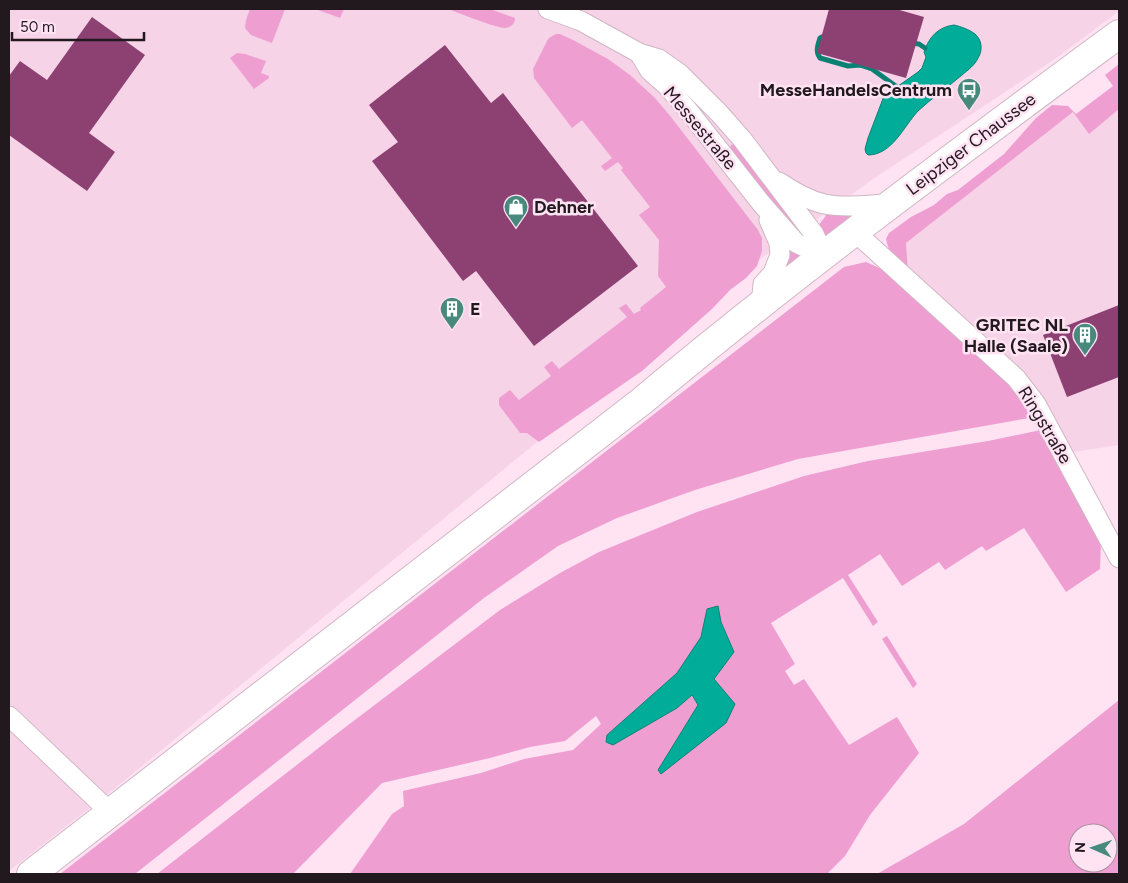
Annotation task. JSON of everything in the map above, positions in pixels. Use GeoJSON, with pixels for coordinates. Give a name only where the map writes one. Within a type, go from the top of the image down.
{"type":"FeatureCollection","features":[{"type":"Feature","properties":{"kind":"main road","name":"Leipziger Chaussee"},"geometry":{"type":"LineString","coordinates":[[31,874],[642,401],[705,349],[855,232],[1119,34]]}},
{"type":"Feature","properties":{"kind":"street","name":"Messestraße"},"geometry":{"type":"LineString","coordinates":[[548,9],[581,21],[639,53],[659,59],[679,73],[720,113],[814,234],[824,256]]}},
{"type":"Feature","properties":{"kind":"street","name":"Messestraße"},"geometry":{"type":"LineString","coordinates":[[639,53],[650,71],[667,86],[691,114],[761,203],[796,243],[824,256]]}},
{"type":"Feature","properties":{"kind":"street","name":"Messestraße"},"geometry":{"type":"LineString","coordinates":[[771,178],[795,192],[824,204],[868,206],[893,203]]}},
{"type":"Feature","properties":{"kind":"street","name":"Messestraße"},"geometry":{"type":"LineString","coordinates":[[761,203],[779,243],[780,255],[772,273],[763,284],[761,305]]}},
{"type":"Feature","properties":{"kind":"street","name":"Ringstraße"},"geometry":{"type":"LineString","coordinates":[[855,232],[1016,378],[1036,404],[1119,558]]}},
{"type":"Feature","properties":{"kind":"street"},"geometry":{"type":"LineString","coordinates":[[9,716],[110,812]]}},
{"type":"Feature","properties":{"kind":"shaded area"},"geometry":{"type":"Polygon","coordinates":[[[9,9],[1119,9],[1119,11],[1055,59],[876,177],[759,260],[114,789],[9,871],[9,9]]]}},
{"type":"Feature","properties":{"kind":"shaded area"},"geometry":{"type":"Polygon","coordinates":[[[250,9],[285,9],[272,43],[251,35],[245,28],[250,9]]]}},
{"type":"Feature","properties":{"kind":"shaded area"},"geometry":{"type":"Polygon","coordinates":[[[319,9],[344,9],[340,18],[319,9]]]}},
{"type":"Feature","properties":{"kind":"shaded area"},"geometry":{"type":"Polygon","coordinates":[[[448,9],[490,9],[515,18],[515,20],[513,24],[505,28],[448,9]]]}},
{"type":"Feature","properties":{"kind":"shaded area"},"geometry":{"type":"Polygon","coordinates":[[[954,25],[970,31],[979,39],[981,48],[977,61],[918,111],[891,145],[876,154],[868,155],[865,149],[884,96],[922,68],[926,57],[924,52],[929,42],[939,30],[954,25]]]}},
{"type":"Feature","properties":{"kind":"shaded area"},"geometry":{"type":"Polygon","coordinates":[[[556,34],[573,40],[608,59],[630,75],[655,98],[758,230],[762,238],[762,251],[757,266],[746,278],[730,290],[712,309],[642,371],[539,442],[527,433],[520,433],[499,405],[499,398],[510,390],[519,400],[551,376],[544,367],[552,361],[559,369],[627,317],[619,308],[626,304],[634,314],[666,287],[658,276],[659,240],[639,215],[650,207],[621,170],[623,168],[618,162],[605,171],[601,166],[612,158],[582,120],[572,128],[534,78],[533,69],[547,41],[556,34]]]}},
{"type":"Feature","properties":{"kind":"shaded area"},"geometry":{"type":"Polygon","coordinates":[[[237,53],[266,61],[261,73],[269,76],[269,78],[254,89],[230,58],[237,53]]]}},
{"type":"Feature","properties":{"kind":"shaded area"},"geometry":{"type":"Polygon","coordinates":[[[1119,64],[1119,109],[1089,134],[1073,112],[906,243],[908,271],[890,253],[886,239],[889,233],[911,217],[934,205],[947,194],[958,190],[1004,154],[1036,118],[1052,105],[1068,106],[1076,114],[1113,86],[1105,75],[1119,64]]]}},
{"type":"Feature","properties":{"kind":"shaded area"},"geometry":{"type":"Polygon","coordinates":[[[1119,109],[1119,445],[1073,452],[1034,385],[1014,364],[908,271],[906,243],[1073,112],[1089,133],[1119,109]]]}},
{"type":"Feature","properties":{"kind":"shaded area"},"geometry":{"type":"Polygon","coordinates":[[[735,144],[797,223],[791,227],[730,148],[731,145],[735,144]]]}},
{"type":"Feature","properties":{"kind":"shaded area"},"geometry":{"type":"Polygon","coordinates":[[[827,212],[855,216],[826,237],[818,226],[827,212]]]}},
{"type":"Feature","properties":{"kind":"shaded area"},"geometry":{"type":"Polygon","coordinates":[[[794,245],[802,256],[779,275],[787,250],[794,245]]]}},
{"type":"Feature","properties":{"kind":"shaded area"},"geometry":{"type":"Polygon","coordinates":[[[866,262],[884,270],[1018,392],[1035,417],[798,459],[695,490],[617,518],[558,546],[484,598],[135,874],[60,874],[844,267],[866,262]]]}},
{"type":"Feature","properties":{"kind":"shaded area"},"geometry":{"type":"Polygon","coordinates":[[[1041,430],[1101,541],[1100,569],[1066,592],[1024,528],[986,551],[982,546],[945,570],[939,562],[902,586],[880,554],[848,575],[878,622],[873,626],[843,578],[771,623],[795,664],[785,671],[794,685],[804,679],[849,745],[897,717],[919,753],[870,815],[845,856],[827,874],[350,874],[392,814],[404,806],[403,791],[481,773],[524,759],[573,750],[601,724],[596,716],[565,741],[530,747],[382,783],[293,874],[157,874],[339,732],[500,610],[560,573],[599,552],[697,512],[804,476],[868,461],[1041,430]],[[707,609],[701,637],[677,673],[607,735],[606,742],[613,745],[677,708],[691,695],[698,705],[658,770],[661,773],[714,679],[734,652],[721,622],[707,609]]]}},
{"type":"Feature","properties":{"kind":"shaded area"},"geometry":{"type":"Polygon","coordinates":[[[718,606],[721,622],[734,652],[714,679],[735,704],[726,723],[661,774],[658,770],[698,705],[692,695],[677,708],[613,745],[606,742],[607,735],[677,673],[701,637],[707,609],[718,606]]]}},
{"type":"Feature","properties":{"kind":"shaded area"},"geometry":{"type":"Polygon","coordinates":[[[887,636],[917,684],[913,688],[882,639],[887,636]]]}},
{"type":"Feature","properties":{"kind":"shaded area"},"geometry":{"type":"Polygon","coordinates":[[[1119,700],[1119,874],[877,874],[964,824],[1119,700]]]}},
{"type":"Feature","properties":{"kind":"building"},"geometry":{"type":"Polygon","coordinates":[[[829,9],[896,9],[924,17],[906,78],[817,53],[829,9]]]}},
{"type":"Feature","properties":{"kind":"building"},"geometry":{"type":"Polygon","coordinates":[[[92,17],[145,55],[89,133],[115,152],[87,191],[9,135],[9,76],[20,61],[47,80],[92,17]]]}},
{"type":"Feature","properties":{"kind":"building","name":"Dehner"},"geometry":{"type":"Polygon","coordinates":[[[445,45],[491,103],[503,93],[638,266],[534,346],[476,271],[463,281],[372,161],[398,142],[369,105],[445,45]]]}},
{"type":"Feature","properties":{"kind":"building","name":"GRITEC NL Halle (Saale)"},"geometry":{"type":"Polygon","coordinates":[[[1119,305],[1119,377],[1067,397],[1043,335],[1119,305]]]}},
{"type":"Feature","properties":{"kind":"waterway"},"geometry":{"type":"LineString","coordinates":[[828,34],[820,38],[817,50],[820,58],[848,66],[860,65],[872,69],[897,87]]}},
{"type":"Feature","properties":{"kind":"waterway"},"geometry":{"type":"LineString","coordinates":[[911,43],[919,44],[925,48]]}},
{"type":"Feature","properties":{"kind":"place","name":"MesseHandelsCentrum"},"geometry":{"type":"Point","coordinates":[969,111]}},
{"type":"Feature","properties":{"kind":"place","name":"Dehner"},"geometry":{"type":"Point","coordinates":[516,228]}},
{"type":"Feature","properties":{"kind":"place","name":"E"},"geometry":{"type":"Point","coordinates":[452,330]}},
{"type":"Feature","properties":{"kind":"place","name":"GRITEC NL Halle (Saale)"},"geometry":{"type":"Point","coordinates":[1085,356]}}]}
